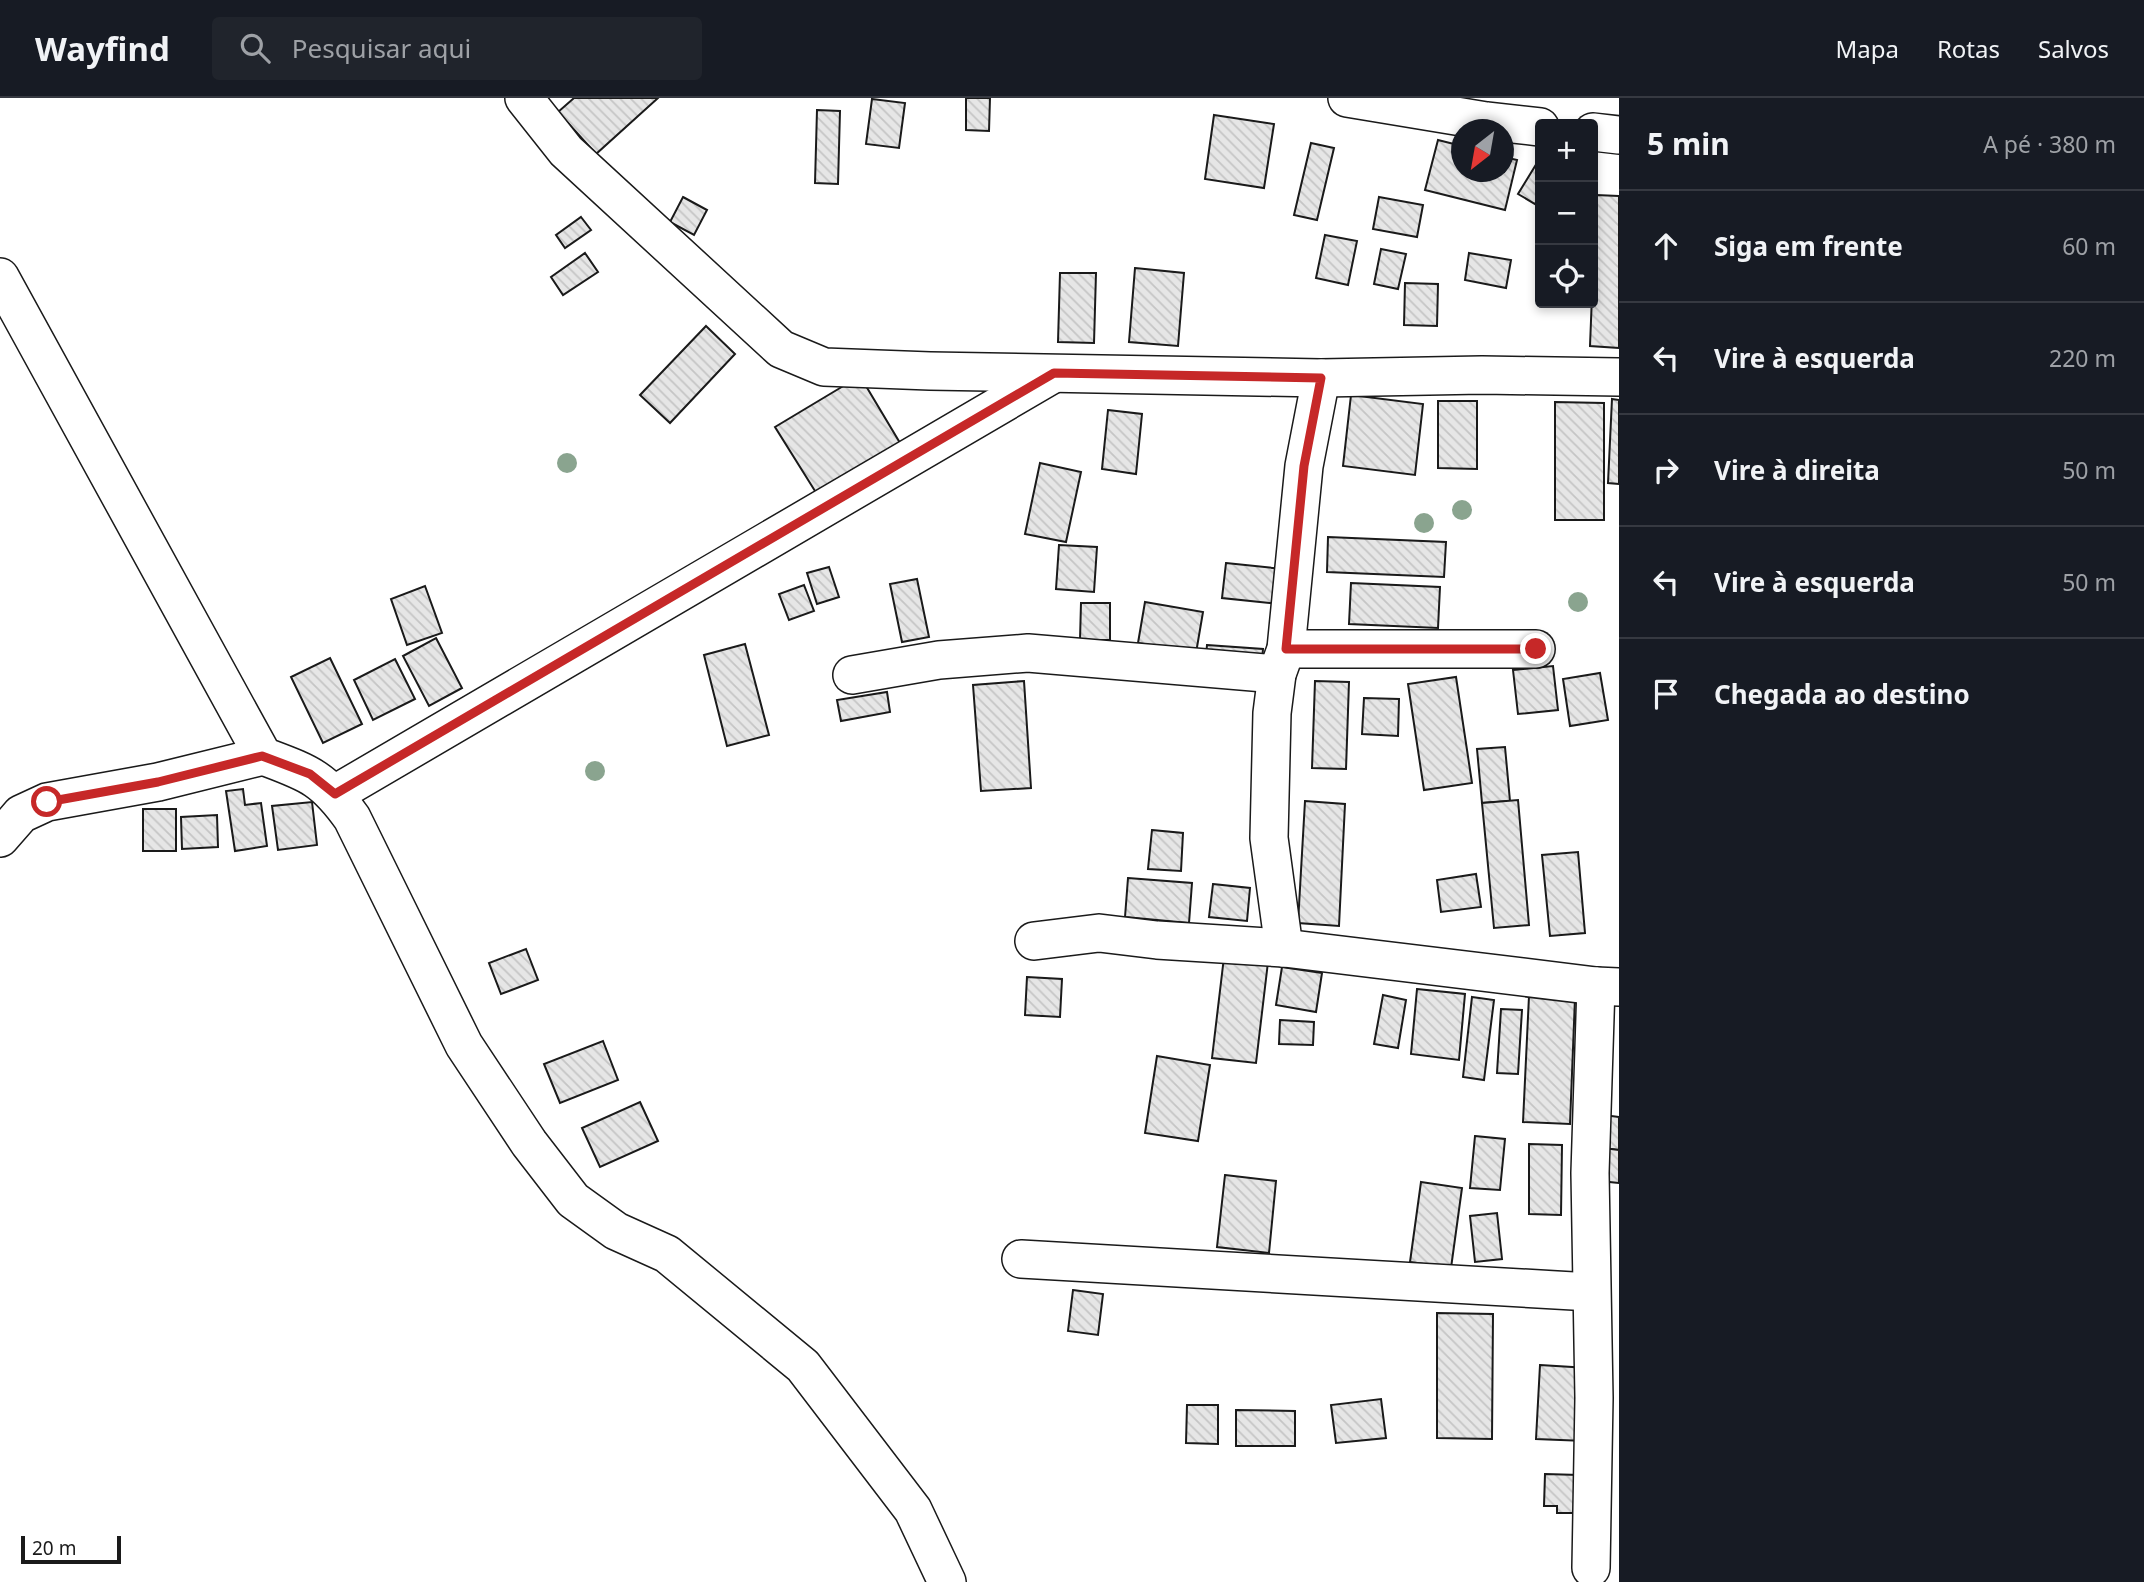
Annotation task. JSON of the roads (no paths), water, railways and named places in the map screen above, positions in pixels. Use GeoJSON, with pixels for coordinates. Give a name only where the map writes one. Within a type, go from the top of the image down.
{"type":"FeatureCollection","features":[{"type":"Feature","properties":{"kind":"street"},"geometry":{"type":"LineString","coordinates":[[524,98],[566,151],[781,349],[824,367],[1321,378],[1482,375],[1619,377]]}},
{"type":"Feature","properties":{"kind":"street"},"geometry":{"type":"LineString","coordinates":[[1348,98],[1535,126]]}},
{"type":"Feature","properties":{"kind":"street"},"geometry":{"type":"LineString","coordinates":[[1598,133],[1619,135]]}},
{"type":"Feature","properties":{"kind":"street"},"geometry":{"type":"LineString","coordinates":[[0,277],[262,756]]}},
{"type":"Feature","properties":{"kind":"street"},"geometry":{"type":"LineString","coordinates":[[335,794],[1054,373]]}},
{"type":"Feature","properties":{"kind":"street"},"geometry":{"type":"LineString","coordinates":[[1283,948],[1269,838],[1272,713],[1281,662],[1304,466],[1321,378]]}},
{"type":"Feature","properties":{"kind":"street"},"geometry":{"type":"LineString","coordinates":[[852,675],[939,660],[1028,653],[1281,662],[1536,649]]}},
{"type":"Feature","properties":{"kind":"street"},"geometry":{"type":"LineString","coordinates":[[0,838],[21,814],[47,802],[158,782],[262,756],[310,774],[335,794],[352,818],[464,1045],[529,1143],[573,1200],[616,1231],[667,1254],[803,1366],[913,1510],[947,1582]]}},
{"type":"Feature","properties":{"kind":"street"},"geometry":{"type":"LineString","coordinates":[[1034,942],[1099,933],[1157,940],[1283,948],[1608,986],[1590,1173],[1594,1398],[1591,1568]]}},
{"type":"Feature","properties":{"kind":"street"},"geometry":{"type":"LineString","coordinates":[[1021,1259],[1591,1292]]}}]}
